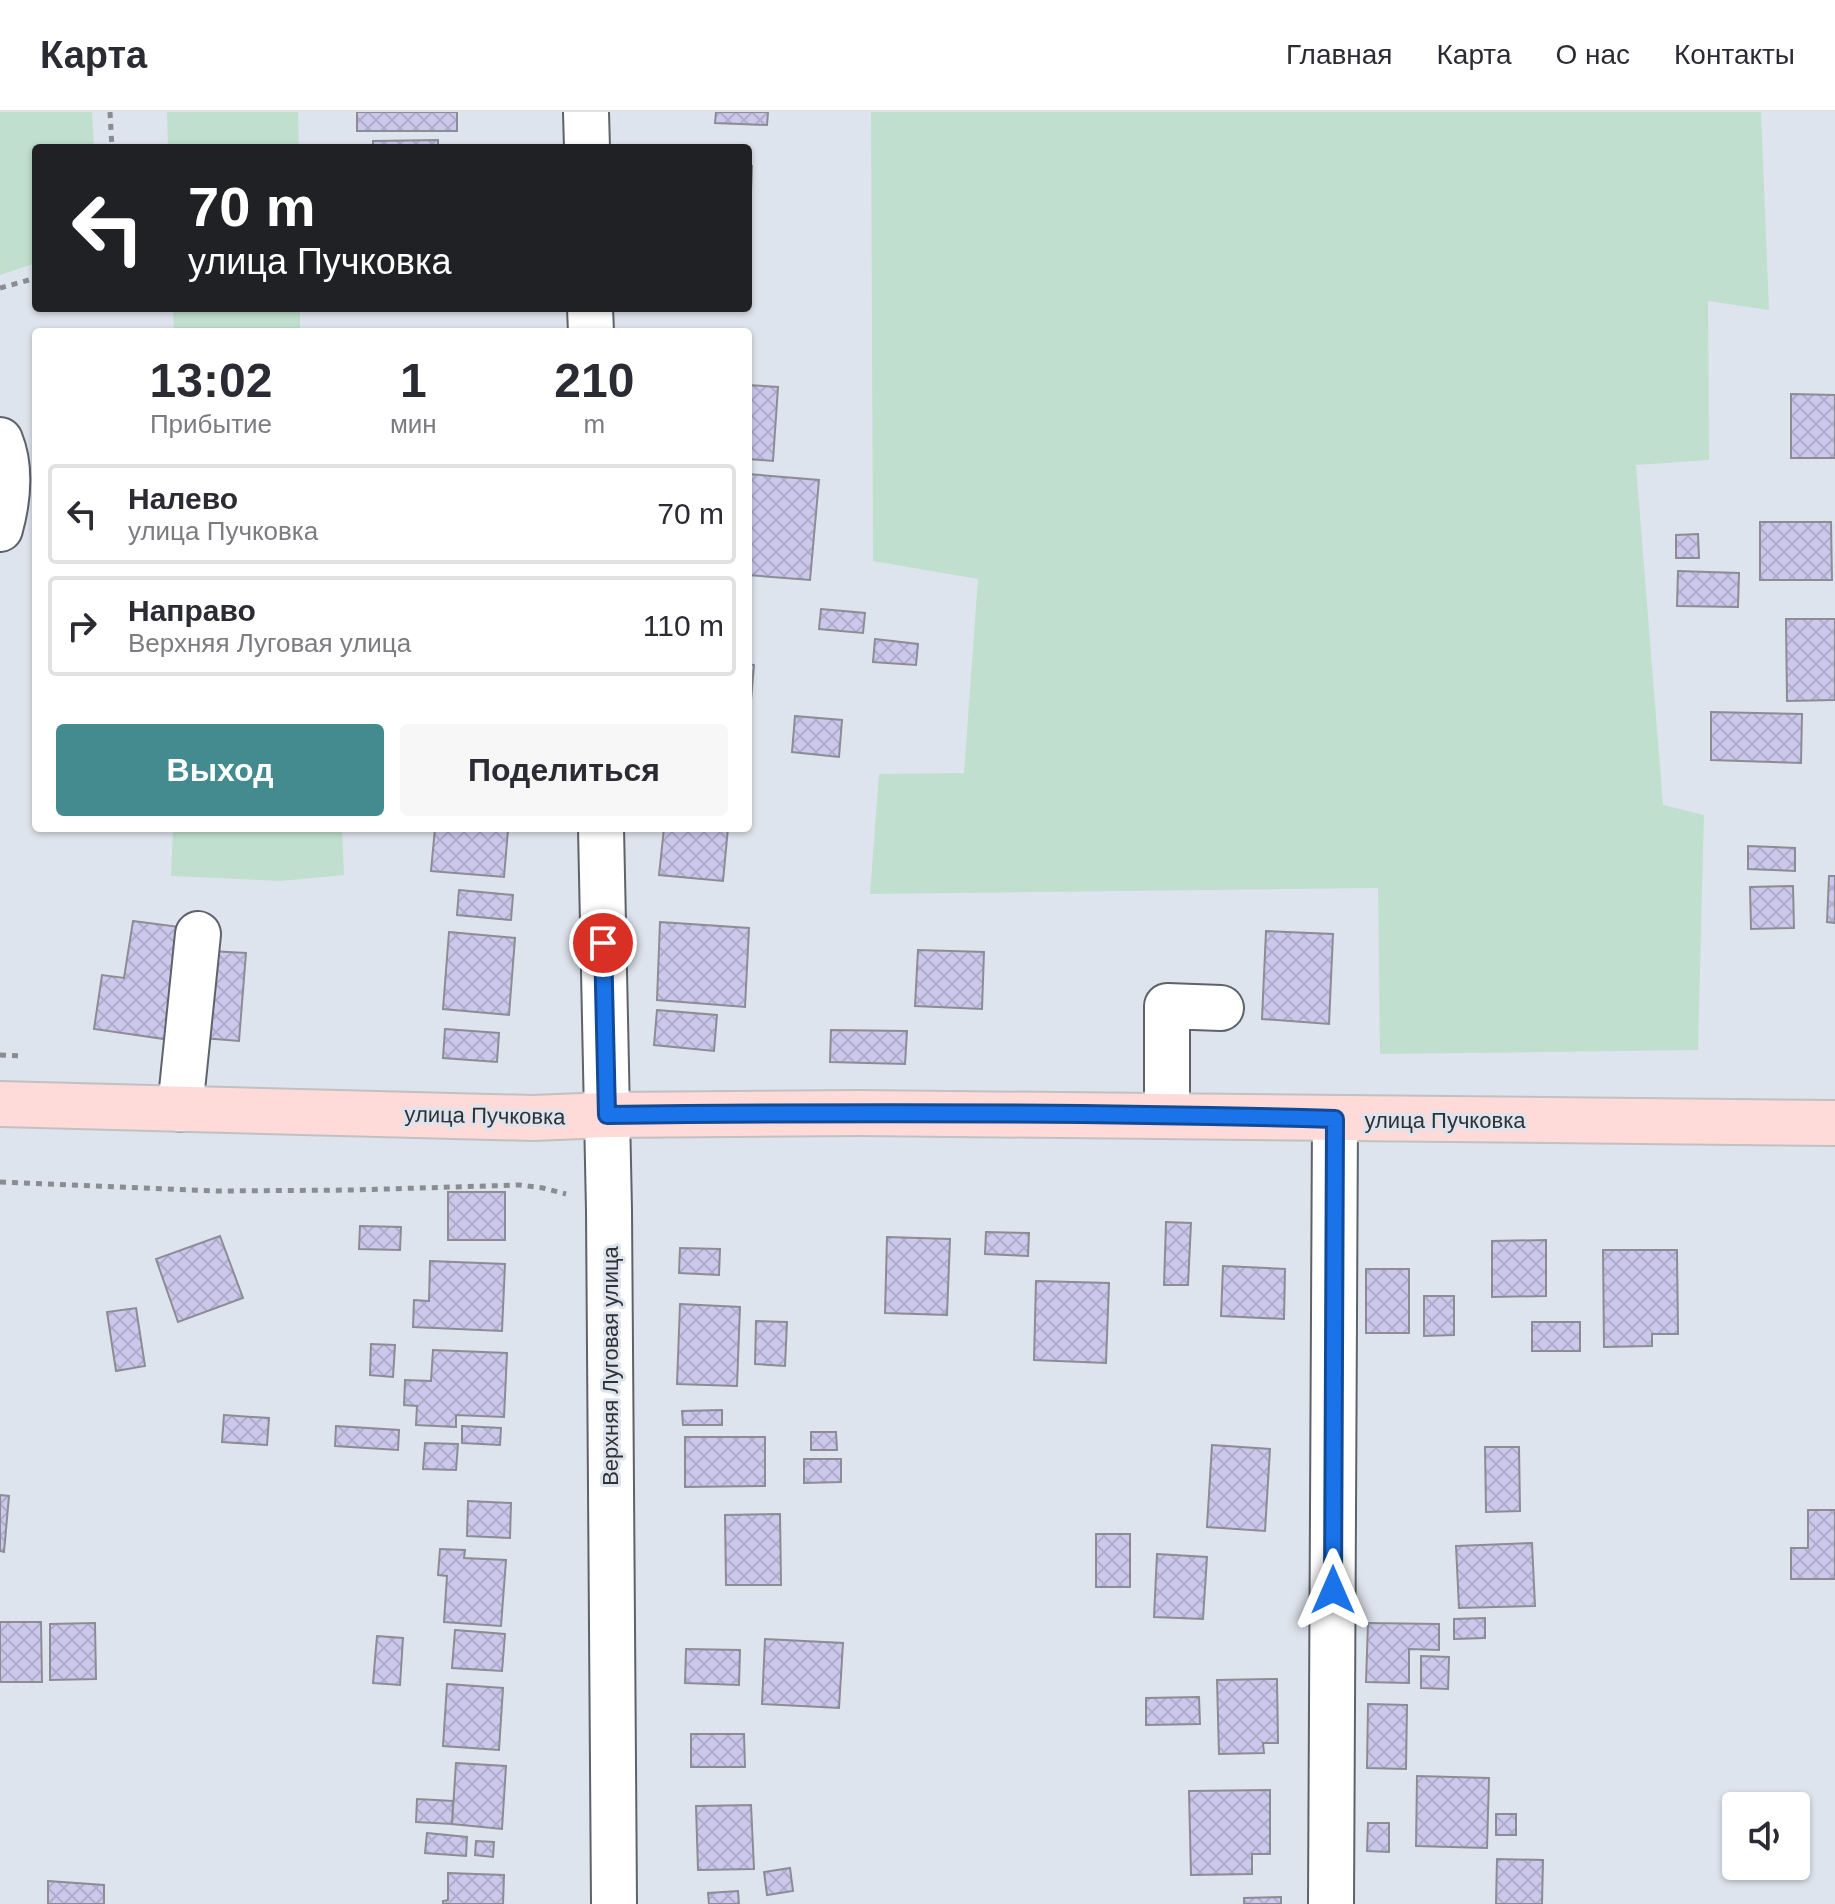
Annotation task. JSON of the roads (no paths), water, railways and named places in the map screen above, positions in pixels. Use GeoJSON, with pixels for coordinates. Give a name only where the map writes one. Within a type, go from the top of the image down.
{"type":"FeatureCollection","features":[{"type":"Feature","properties":{"kind":"main road","name":"улица Пучковка"},"geometry":{"type":"LineString","coordinates":[[0,1104],[533,1118],[859,1113],[1835,1123]]}},
{"type":"Feature","properties":{"kind":"street"},"geometry":{"type":"LineString","coordinates":[[586,112],[587,144]]}},
{"type":"Feature","properties":{"kind":"street"},"geometry":{"type":"LineString","coordinates":[[0,440],[8,469],[6,510],[0,529]]}},
{"type":"Feature","properties":{"kind":"street","name":"Верхняя Луговая улица"},"geometry":{"type":"LineString","coordinates":[[601,832],[609,1210],[614,1904]]}},
{"type":"Feature","properties":{"kind":"street"},"geometry":{"type":"LineString","coordinates":[[180,1109],[198,934]]}},
{"type":"Feature","properties":{"kind":"street"},"geometry":{"type":"LineString","coordinates":[[1167,1115],[1167,1006],[1221,1008]]}},
{"type":"Feature","properties":{"kind":"street"},"geometry":{"type":"LineString","coordinates":[[1331,1904],[1335,1119]]}}]}
